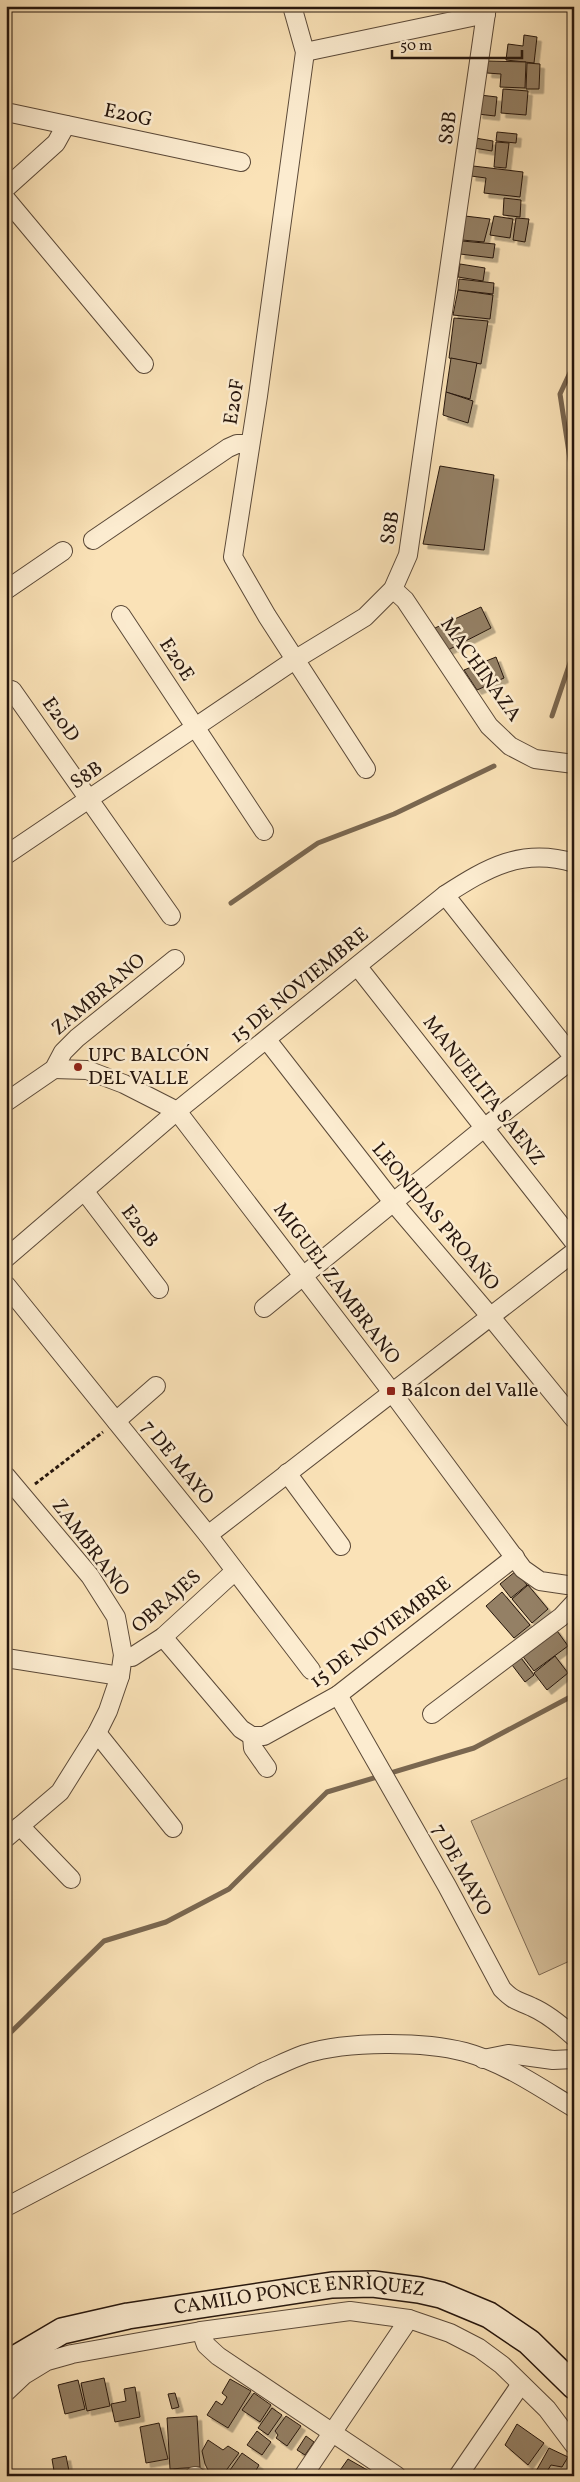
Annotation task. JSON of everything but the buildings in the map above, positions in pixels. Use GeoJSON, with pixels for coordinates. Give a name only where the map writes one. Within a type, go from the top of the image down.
{"type":"FeatureCollection","features":[{"type":"Feature","properties":{"kind":"main road","name":"CAMILO PONCE ENRÌQUEZ"},"geometry":{"type":"LineString","coordinates":[[6,2364],[62,2331],[128,2316],[332,2285],[373,2284],[441,2295],[489,2315],[529,2342],[574,2386]]}},
{"type":"Feature","properties":{"kind":"street","name":"E20F"},"geometry":{"type":"LineString","coordinates":[[292,6],[305,52],[250,444],[232,557],[267,616],[366,769]]}},
{"type":"Feature","properties":{"kind":"street"},"geometry":{"type":"LineString","coordinates":[[305,52],[486,10]]}},
{"type":"Feature","properties":{"kind":"street","name":"S8B"},"geometry":{"type":"LineString","coordinates":[[6,855],[296,659],[365,616],[393,589],[408,555],[486,10]]}},
{"type":"Feature","properties":{"kind":"street","name":"E20G"},"geometry":{"type":"LineString","coordinates":[[6,112],[241,162]]}},
{"type":"Feature","properties":{"kind":"street"},"geometry":{"type":"LineString","coordinates":[[6,188],[56,142],[66,125]]}},
{"type":"Feature","properties":{"kind":"street"},"geometry":{"type":"LineString","coordinates":[[6,199],[144,364]]}},
{"type":"Feature","properties":{"kind":"street"},"geometry":{"type":"LineString","coordinates":[[92,540],[228,448],[237,444],[250,444]]}},
{"type":"Feature","properties":{"kind":"street"},"geometry":{"type":"LineString","coordinates":[[6,590],[62,551]]}},
{"type":"Feature","properties":{"kind":"street","name":"MACHINAZA"},"geometry":{"type":"LineString","coordinates":[[393,589],[405,600],[489,726],[510,746],[535,759],[574,764]]}},
{"type":"Feature","properties":{"kind":"street","name":"E20E"},"geometry":{"type":"LineString","coordinates":[[122,615],[264,831]]}},
{"type":"Feature","properties":{"kind":"street","name":"E20D"},"geometry":{"type":"LineString","coordinates":[[12,690],[171,916]]}},
{"type":"Feature","properties":{"kind":"street","name":"15 DE NOVIEMBRE"},"geometry":{"type":"LineString","coordinates":[[6,1258],[177,1111],[445,895],[476,875],[508,862],[536,856],[557,858],[574,863]]}},
{"type":"Feature","properties":{"kind":"street"},"geometry":{"type":"LineString","coordinates":[[264,1308],[484,1128],[574,1058],[445,895]]}},
{"type":"Feature","properties":{"kind":"street","name":"ZAMBRANO"},"geometry":{"type":"LineString","coordinates":[[6,1102],[54,1069],[64,1052],[77,1038],[175,959]]}},
{"type":"Feature","properties":{"kind":"street","name":"MANUELITA SAENZ"},"geometry":{"type":"LineString","coordinates":[[358,966],[574,1242]]}},
{"type":"Feature","properties":{"kind":"street","name":"LEONIDAS PROAÑO"},"geometry":{"type":"LineString","coordinates":[[267,1040],[393,1202],[574,1419]]}},
{"type":"Feature","properties":{"kind":"street","name":"MIGUEL ZAMBRANO"},"geometry":{"type":"LineString","coordinates":[[54,1069],[87,1070],[124,1084],[177,1111],[392,1391],[523,1569],[540,1581],[574,1586]]}},
{"type":"Feature","properties":{"kind":"street","name":"E20B"},"geometry":{"type":"LineString","coordinates":[[85,1192],[158,1289]]}},
{"type":"Feature","properties":{"kind":"street"},"geometry":{"type":"LineString","coordinates":[[208,1535],[574,1252]]}},
{"type":"Feature","properties":{"kind":"street","name":"7 DE MAYO"},"geometry":{"type":"LineString","coordinates":[[6,1285],[208,1535],[312,1670]]}},
{"type":"Feature","properties":{"kind":"street"},"geometry":{"type":"LineString","coordinates":[[116,1422],[156,1386]]}},
{"type":"Feature","properties":{"kind":"street"},"geometry":{"type":"LineString","coordinates":[[287,1473],[341,1546]]}},
{"type":"Feature","properties":{"kind":"street","name":"ZAMBRANO"},"geometry":{"type":"LineString","coordinates":[[6,1476],[90,1576],[116,1617],[123,1655],[120,1676],[108,1711],[97,1733],[60,1792],[6,1838]]}},
{"type":"Feature","properties":{"kind":"street","name":"15 DE NOVIEMBRE"},"geometry":{"type":"LineString","coordinates":[[252,1736],[264,1736],[338,1695],[515,1558]]}},
{"type":"Feature","properties":{"kind":"street","name":"OBRAJES"},"geometry":{"type":"LineString","coordinates":[[123,1655],[132,1656],[163,1637],[235,1571]]}},
{"type":"Feature","properties":{"kind":"street"},"geometry":{"type":"LineString","coordinates":[[432,1714],[561,1617],[574,1603]]}},
{"type":"Feature","properties":{"kind":"street"},"geometry":{"type":"LineString","coordinates":[[163,1637],[241,1729],[252,1736],[253,1748],[267,1768]]}},
{"type":"Feature","properties":{"kind":"street"},"geometry":{"type":"LineString","coordinates":[[6,1658],[120,1676]]}},
{"type":"Feature","properties":{"kind":"street","name":"7 DE MAYO"},"geometry":{"type":"LineString","coordinates":[[338,1695],[447,1886],[502,1989],[513,2001],[532,2006],[556,2021],[574,2037]]}},
{"type":"Feature","properties":{"kind":"street"},"geometry":{"type":"LineString","coordinates":[[97,1733],[173,1828]]}},
{"type":"Feature","properties":{"kind":"street"},"geometry":{"type":"LineString","coordinates":[[20,1826],[71,1879]]}},
{"type":"Feature","properties":{"kind":"street"},"geometry":{"type":"LineString","coordinates":[[6,2207],[262,2072],[306,2054],[352,2046],[398,2045],[466,2052],[513,2071],[574,2108]]}},
{"type":"Feature","properties":{"kind":"street"},"geometry":{"type":"LineString","coordinates":[[482,2059],[508,2054],[553,2060],[574,2059]]}},
{"type":"Feature","properties":{"kind":"street"},"geometry":{"type":"LineString","coordinates":[[6,2392],[24,2376],[47,2361],[64,2356],[201,2331],[350,2311],[410,2319],[450,2333],[479,2348],[502,2364],[547,2409],[574,2445]]}},
{"type":"Feature","properties":{"kind":"street"},"geometry":{"type":"LineString","coordinates":[[303,2476],[410,2319]]}},
{"type":"Feature","properties":{"kind":"street"},"geometry":{"type":"LineString","coordinates":[[201,2331],[206,2345],[218,2356],[397,2476]]}},
{"type":"Feature","properties":{"kind":"street"},"geometry":{"type":"LineString","coordinates":[[458,2476],[521,2384]]}},
{"type":"Feature","properties":{"kind":"path"},"geometry":{"type":"LineString","coordinates":[[22,1494],[116,1422]]}},
{"type":"Feature","properties":{"kind":"shaded area"},"geometry":{"type":"Polygon","coordinates":[[[574,1775],[574,1959],[539,1975],[471,1821],[574,1775]]]}},
{"type":"Feature","properties":{"kind":"waterway"},"geometry":{"type":"LineString","coordinates":[[574,364],[560,394],[574,485]]}},
{"type":"Feature","properties":{"kind":"waterway"},"geometry":{"type":"LineString","coordinates":[[552,716],[574,651]]}},
{"type":"Feature","properties":{"kind":"waterway"},"geometry":{"type":"LineString","coordinates":[[231,903],[318,843],[394,814],[494,766]]}},
{"type":"Feature","properties":{"kind":"waterway"},"geometry":{"type":"LineString","coordinates":[[6,2037],[104,1941],[166,1922],[229,1889],[327,1792],[474,1748],[574,1695]]}},
{"type":"Feature","properties":{"kind":"place","name":"UPC BALCÓN DEL VALLE"},"geometry":{"type":"Point","coordinates":[78,1067]}},
{"type":"Feature","properties":{"kind":"place","name":"Balcon del Valle"},"geometry":{"type":"Point","coordinates":[391,1391]}}]}
